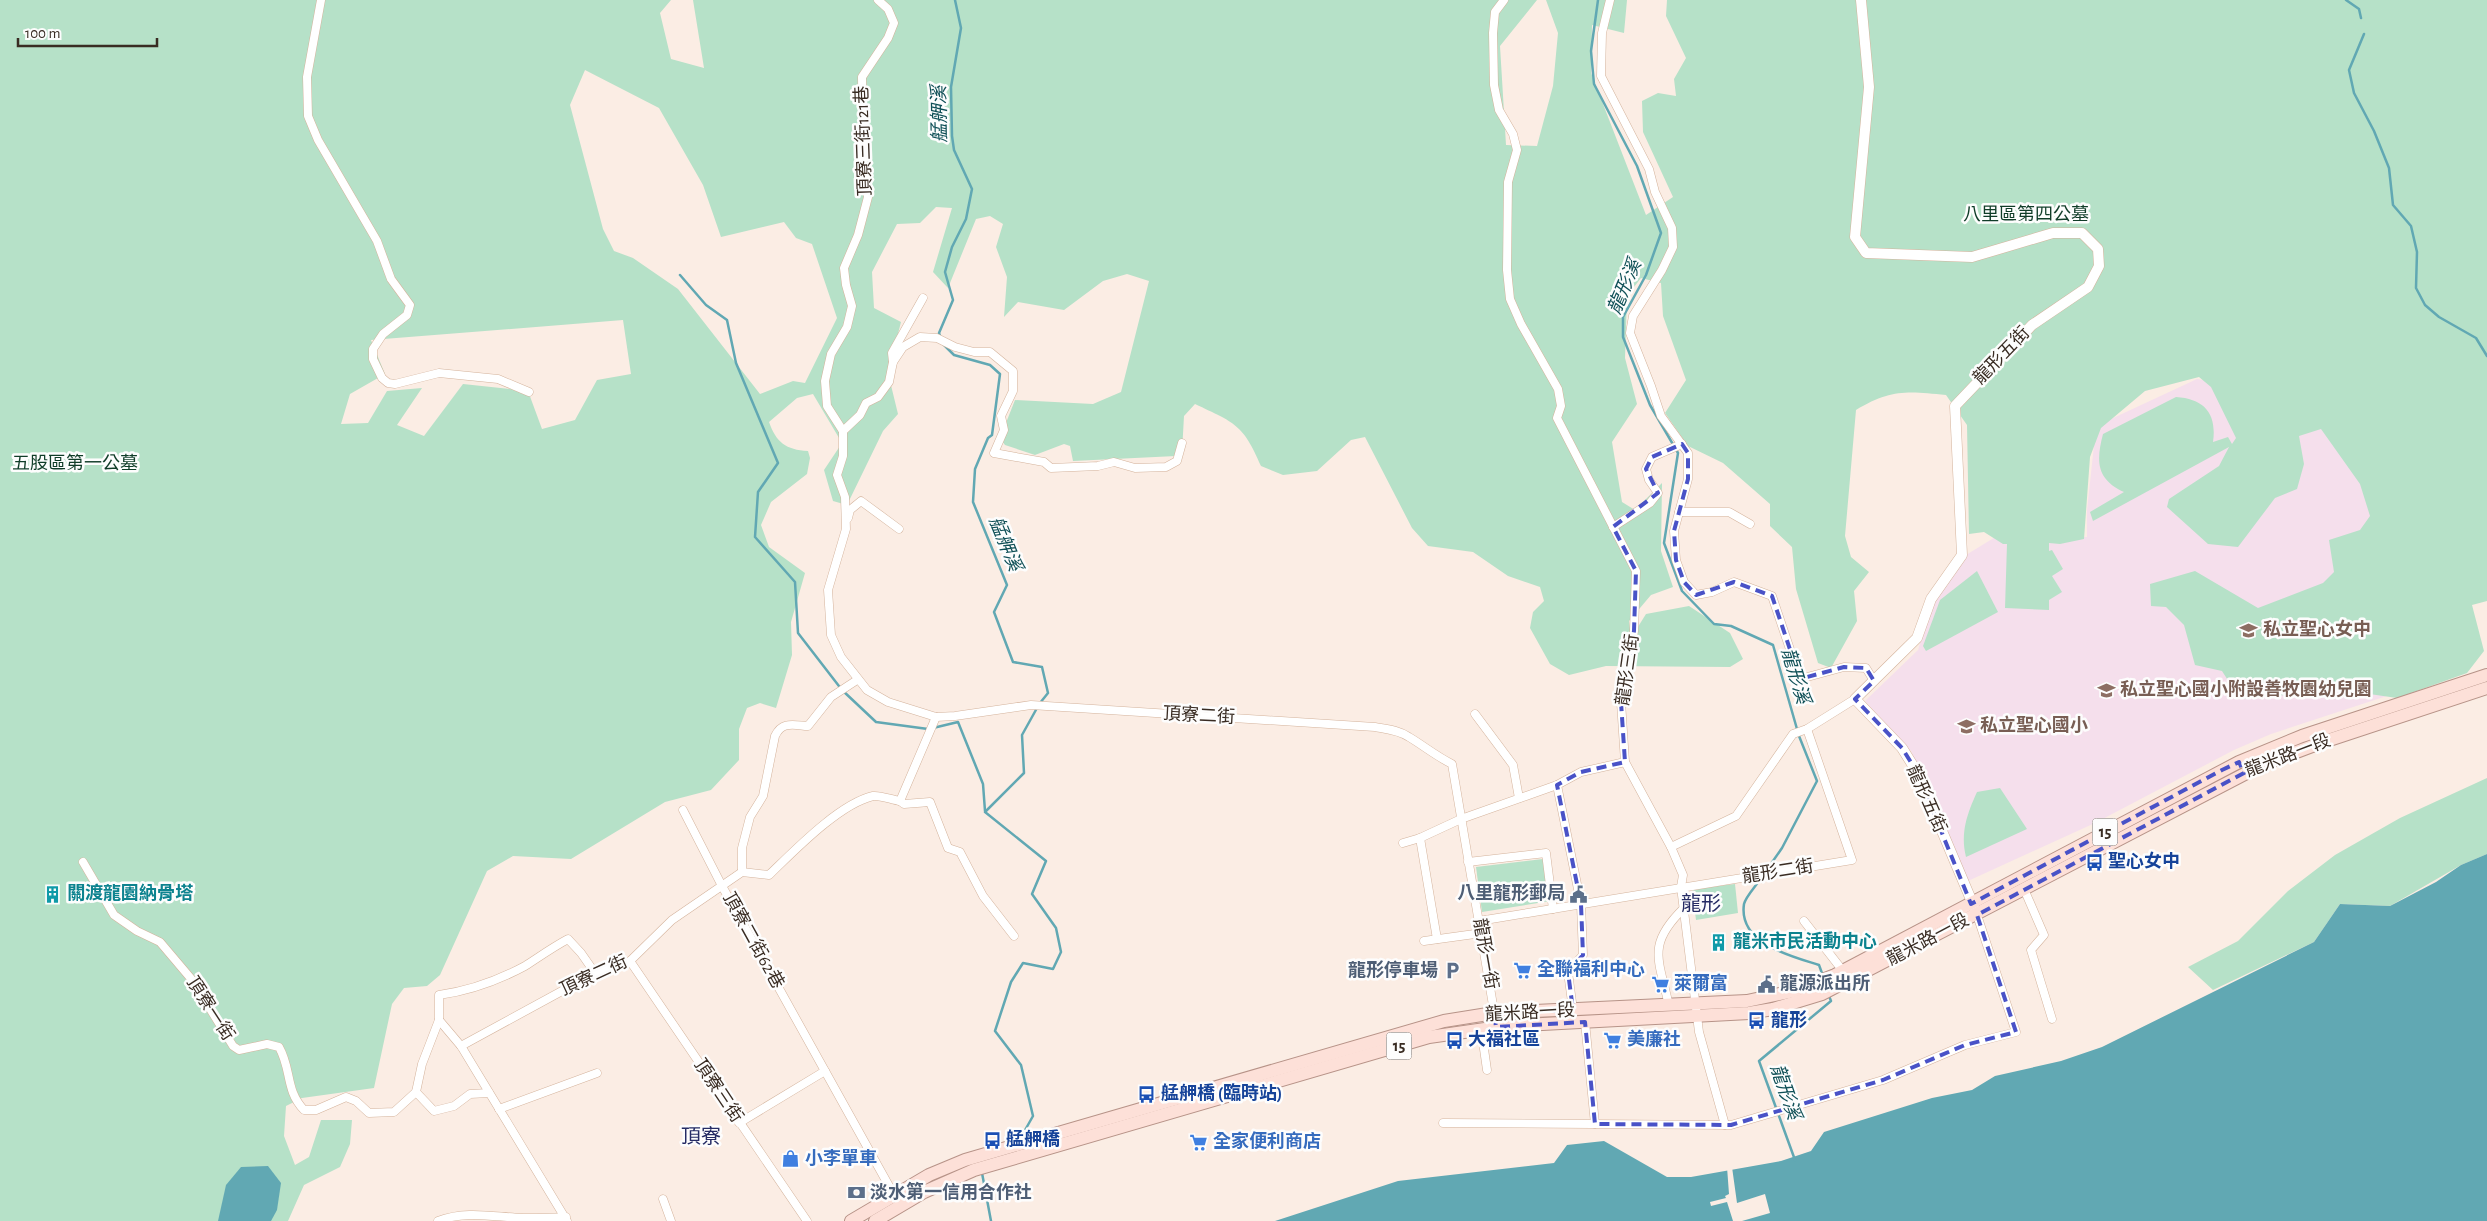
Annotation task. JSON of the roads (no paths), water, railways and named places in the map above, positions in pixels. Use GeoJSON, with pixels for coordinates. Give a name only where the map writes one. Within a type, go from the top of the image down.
{"type":"FeatureCollection","features":[{"type":"Feature","properties":{"kind":"main road","name":"龍米路一段"},"geometry":{"type":"LineString","coordinates":[[875,1221],[924,1192],[974,1170],[1411,1042],[1496,1026],[1585,1022],[1697,1010],[1747,1001],[1796,997],[1821,988],[1975,909],[2302,736],[2487,676]]}},
{"type":"Feature","properties":{"kind":"main road","name":"龍米路一段"},"geometry":{"type":"LineString","coordinates":[[1975,909],[2024,888],[2241,767],[2487,688]]}},
{"type":"Feature","properties":{"kind":"main road","name":"龍米路一段"},"geometry":{"type":"LineString","coordinates":[[894,1195],[936,1172],[982,1154],[1414,1028],[1494,1013],[1669,1006],[1697,1010]]}},
{"type":"Feature","properties":{"kind":"main road","name":"15"},"geometry":{"type":"LineString","coordinates":[[851,1221],[894,1195]]}},
{"type":"Feature","properties":{"kind":"street"},"geometry":{"type":"LineString","coordinates":[[321,0],[307,77],[308,116],[318,140],[377,241],[391,279],[410,305],[407,315],[383,334],[373,349],[373,360],[382,378],[388,383],[395,384],[438,373],[498,380],[530,392]]}},
{"type":"Feature","properties":{"kind":"street","name":"頂寮三街121巷"},"geometry":{"type":"LineString","coordinates":[[857,680],[841,657],[831,635],[828,590],[846,529],[845,497],[837,475],[843,456],[842,431],[827,406],[825,381],[831,354],[847,327],[852,306],[846,285],[844,268],[858,235],[868,197],[863,162],[862,77],[888,38],[894,23],[888,9],[878,0]]}},
{"type":"Feature","properties":{"kind":"street","name":"龍形三街"},"geometry":{"type":"LineString","coordinates":[[1504,0],[1495,12],[1493,33],[1494,85],[1499,110],[1513,134],[1517,150],[1507,191],[1507,270],[1510,299],[1520,324],[1558,389],[1561,406],[1557,418],[1636,571],[1634,631],[1621,702],[1625,762],[1684,875],[1681,887],[1699,1032],[1725,1125]]}},
{"type":"Feature","properties":{"kind":"street"},"geometry":{"type":"LineString","coordinates":[[1610,0],[1602,34],[1601,76],[1649,169],[1655,192],[1672,228],[1674,247],[1633,316],[1630,333],[1661,416],[1688,453],[1688,479],[1674,532],[1676,560],[1684,582],[1696,595],[1712,592],[1734,582],[1772,596],[1800,679],[1844,667],[1866,668],[1874,681]]}},
{"type":"Feature","properties":{"kind":"street","name":"龍形五街"},"geometry":{"type":"LineString","coordinates":[[1861,0],[1869,87],[1855,237],[1866,253],[1972,257],[2053,233],[2082,233],[2098,249],[2100,266],[2088,286],[2032,325],[1955,406],[1962,555],[1931,599],[1917,638],[1855,699],[1902,748],[1917,772],[1975,909]]}},
{"type":"Feature","properties":{"kind":"street"},"geometry":{"type":"LineString","coordinates":[[842,431],[860,415],[866,403],[878,396],[889,382],[892,353],[923,298]]}},
{"type":"Feature","properties":{"kind":"street"},"geometry":{"type":"LineString","coordinates":[[892,362],[903,346],[920,336],[937,338],[955,347],[974,352],[990,352],[1012,371],[1013,391],[1001,416],[1004,430],[994,453],[1044,462],[1051,468],[1098,466],[1114,462],[1135,468],[1166,467],[1176,461],[1182,444]]}},
{"type":"Feature","properties":{"kind":"street"},"geometry":{"type":"LineString","coordinates":[[1613,527],[1650,503],[1658,493],[1649,480],[1646,469],[1652,457],[1682,444]]}},
{"type":"Feature","properties":{"kind":"street"},"geometry":{"type":"LineString","coordinates":[[846,529],[850,510],[861,501],[900,529]]}},
{"type":"Feature","properties":{"kind":"street"},"geometry":{"type":"LineString","coordinates":[[1679,512],[1729,512],[1750,524]]}},
{"type":"Feature","properties":{"kind":"street"},"geometry":{"type":"LineString","coordinates":[[857,680],[851,686],[831,697],[808,726],[785,724],[779,728],[763,796],[750,817],[742,848],[742,872],[769,874],[822,825],[856,804],[875,796],[900,801],[904,804],[930,802],[948,848],[960,852],[983,896],[1014,936]]}},
{"type":"Feature","properties":{"kind":"street","name":"頂寮二街"},"geometry":{"type":"LineString","coordinates":[[857,680],[868,690],[888,702],[936,717],[1031,705],[1375,727],[1394,730],[1409,736],[1431,754],[1452,764]]}},
{"type":"Feature","properties":{"kind":"street"},"geometry":{"type":"LineString","coordinates":[[1671,847],[1736,816],[1793,734],[1805,730],[1855,699]]}},
{"type":"Feature","properties":{"kind":"street"},"geometry":{"type":"LineString","coordinates":[[1475,714],[1513,765],[1519,798]]}},
{"type":"Feature","properties":{"kind":"street"},"geometry":{"type":"LineString","coordinates":[[900,801],[936,717]]}},
{"type":"Feature","properties":{"kind":"street","name":"龍形二街"},"geometry":{"type":"LineString","coordinates":[[1479,921],[1852,860],[1805,730]]}},
{"type":"Feature","properties":{"kind":"street"},"geometry":{"type":"LineString","coordinates":[[1403,843],[1420,838],[1461,819],[1557,785],[1581,772],[1625,762]]}},
{"type":"Feature","properties":{"kind":"street","name":"龍形一街"},"geometry":{"type":"LineString","coordinates":[[1452,764],[1482,933],[1496,1026]]}},
{"type":"Feature","properties":{"kind":"street"},"geometry":{"type":"LineString","coordinates":[[1557,785],[1581,904],[1583,955],[1568,972],[1572,1010]]}},
{"type":"Feature","properties":{"kind":"street","name":"頂寮二街62巷"},"geometry":{"type":"LineString","coordinates":[[684,810],[722,886],[894,1195]]}},
{"type":"Feature","properties":{"kind":"street"},"geometry":{"type":"LineString","coordinates":[[1420,838],[1437,939]]}},
{"type":"Feature","properties":{"kind":"street"},"geometry":{"type":"LineString","coordinates":[[1468,862],[1546,853],[1553,909]]}},
{"type":"Feature","properties":{"kind":"street","name":"頂寮一街"},"geometry":{"type":"LineString","coordinates":[[83,862],[114,915],[160,942],[193,981],[233,1046],[239,1050],[267,1044],[279,1047],[286,1060],[288,1082],[294,1100],[304,1110],[316,1110],[346,1097],[356,1101],[369,1114],[394,1112],[416,1092]]}},
{"type":"Feature","properties":{"kind":"street","name":"頂寮二街"},"geometry":{"type":"LineString","coordinates":[[461,1046],[594,973],[630,961],[672,920],[742,872]]}},
{"type":"Feature","properties":{"kind":"street"},"geometry":{"type":"LineString","coordinates":[[2024,888],[2044,935],[2031,950],[2052,1019]]}},
{"type":"Feature","properties":{"kind":"street"},"geometry":{"type":"LineString","coordinates":[[1669,1006],[1658,954],[1662,933],[1684,908]]}},
{"type":"Feature","properties":{"kind":"street"},"geometry":{"type":"LineString","coordinates":[[1443,1123],[1725,1125],[1770,1114],[1883,1080],[1965,1045],[2016,1032],[1975,909]]}},
{"type":"Feature","properties":{"kind":"street"},"geometry":{"type":"LineString","coordinates":[[1804,921],[1839,978]]}},
{"type":"Feature","properties":{"kind":"street"},"geometry":{"type":"LineString","coordinates":[[1424,941],[1482,933]]}},
{"type":"Feature","properties":{"kind":"street"},"geometry":{"type":"LineString","coordinates":[[489,1093],[470,1094],[454,1106],[434,1111],[416,1092],[422,1064],[439,1020],[439,995],[460,992],[503,976],[568,939],[581,952],[594,973]]}},
{"type":"Feature","properties":{"kind":"street","name":"頂寮三街"},"geometry":{"type":"LineString","coordinates":[[630,961],[807,1221]]}},
{"type":"Feature","properties":{"kind":"street"},"geometry":{"type":"LineString","coordinates":[[439,1020],[461,1046],[566,1219]]}},
{"type":"Feature","properties":{"kind":"street"},"geometry":{"type":"LineString","coordinates":[[1585,1022],[1595,1124]]}},
{"type":"Feature","properties":{"kind":"street"},"geometry":{"type":"LineString","coordinates":[[1481,1028],[1487,1070]]}},
{"type":"Feature","properties":{"kind":"street"},"geometry":{"type":"LineString","coordinates":[[739,1123],[826,1071]]}},
{"type":"Feature","properties":{"kind":"street"},"geometry":{"type":"LineString","coordinates":[[499,1109],[597,1073]]}},
{"type":"Feature","properties":{"kind":"street"},"geometry":{"type":"LineString","coordinates":[[663,1199],[672,1221]]}},
{"type":"Feature","properties":{"kind":"street"},"geometry":{"type":"LineString","coordinates":[[438,1221],[458,1216],[482,1214],[522,1218],[566,1219]]}},
{"type":"Feature","properties":{"kind":"water"},"geometry":{"type":"Polygon","coordinates":[[[2487,854],[2487,1221],[1275,1221],[1398,1181],[1554,1163],[1567,1145],[1604,1141],[1667,1177],[1691,1177],[1781,1161],[1811,1151],[1824,1132],[1932,1098],[1972,1090],[1995,1076],[2061,1061],[2102,1047],[2314,942],[2340,904],[2390,906],[2436,882],[2461,865],[2487,854]]]}},
{"type":"Feature","properties":{"kind":"water"},"geometry":{"type":"Polygon","coordinates":[[[268,1166],[281,1183],[277,1210],[271,1221],[218,1221],[226,1185],[241,1167],[268,1166]]]}},
{"type":"Feature","properties":{"kind":"waterway","name":"艋舺溪"},"geometry":{"type":"LineString","coordinates":[[940,336],[939,333],[953,300],[945,272],[952,247],[966,219],[972,189],[954,150],[952,136],[951,87],[961,28],[955,0]]}},
{"type":"Feature","properties":{"kind":"waterway","name":"龍形溪"},"geometry":{"type":"LineString","coordinates":[[1598,0],[1591,51],[1594,84],[1637,166],[1661,233],[1646,275],[1623,317],[1623,337],[1650,405],[1678,453],[1664,543],[1682,591],[1714,624],[1731,626],[1773,645],[1799,736],[1817,781],[1782,848],[1766,871]]}},
{"type":"Feature","properties":{"kind":"waterway"},"geometry":{"type":"LineString","coordinates":[[2346,0],[2359,9],[2361,18]]}},
{"type":"Feature","properties":{"kind":"waterway"},"geometry":{"type":"LineString","coordinates":[[2364,34],[2349,70],[2354,93],[2374,131],[2389,168],[2393,205],[2411,226],[2417,252],[2416,288],[2425,305],[2439,317],[2476,338],[2487,356]]}},
{"type":"Feature","properties":{"kind":"waterway"},"geometry":{"type":"LineString","coordinates":[[680,275],[706,305],[727,320],[736,363],[778,463],[758,492],[755,537],[795,582],[798,633],[842,690],[876,722],[928,729]]}},
{"type":"Feature","properties":{"kind":"waterway","name":"艋舺溪"},"geometry":{"type":"LineString","coordinates":[[943,344],[954,355],[990,365],[1000,374],[992,435],[988,438],[975,469],[973,502],[1007,585],[994,612],[1013,662],[1042,667],[1048,693],[1040,703]]}},
{"type":"Feature","properties":{"kind":"waterway","name":"艋舺溪"},"geometry":{"type":"LineString","coordinates":[[1020,1139],[1033,1116],[1021,1065],[995,1031],[1011,982],[1023,963],[1053,969],[1061,952],[1056,928],[1032,894],[1046,861],[985,812],[1024,773],[1022,735],[1037,708]]}},
{"type":"Feature","properties":{"kind":"waterway"},"geometry":{"type":"LineString","coordinates":[[933,728],[958,722],[983,784],[985,811]]}},
{"type":"Feature","properties":{"kind":"waterway","name":"龍形溪"},"geometry":{"type":"LineString","coordinates":[[1761,878],[1744,904],[1744,918],[1749,929],[1758,939],[1769,946],[1819,965],[1823,976]]}},
{"type":"Feature","properties":{"kind":"waterway","name":"龍形溪"},"geometry":{"type":"LineString","coordinates":[[1795,1160],[1759,1061],[1831,1001],[1829,996]]}},
{"type":"Feature","properties":{"kind":"waterway","name":"艋舺溪"},"geometry":{"type":"LineString","coordinates":[[982,1173],[991,1221]]}},
{"type":"Feature","properties":{"kind":"place","name":"私立聖心女中"},"geometry":{"type":"Point","coordinates":[2249,630]}},
{"type":"Feature","properties":{"kind":"place","name":"私立聖心國小附設善牧園幼兒園"},"geometry":{"type":"Point","coordinates":[2106,690]}},
{"type":"Feature","properties":{"kind":"place","name":"私立聖心國小"},"geometry":{"type":"Point","coordinates":[1966,726]}},
{"type":"Feature","properties":{"kind":"place","name":"聖心女中"},"geometry":{"type":"Point","coordinates":[2094,862]}},
{"type":"Feature","properties":{"kind":"place","name":"關渡龍園納骨塔"},"geometry":{"type":"Point","coordinates":[53,894]}},
{"type":"Feature","properties":{"kind":"place","name":"八里龍形郵局"},"geometry":{"type":"Point","coordinates":[1579,894]}},
{"type":"Feature","properties":{"kind":"place","name":"龍米市民活動中心"},"geometry":{"type":"Point","coordinates":[1719,942]}},
{"type":"Feature","properties":{"kind":"place","name":"全聯福利中心"},"geometry":{"type":"Point","coordinates":[1523,970]}},
{"type":"Feature","properties":{"kind":"place","name":"龍形停車場"},"geometry":{"type":"Point","coordinates":[1452,971]}},
{"type":"Feature","properties":{"kind":"place","name":"萊爾富"},"geometry":{"type":"Point","coordinates":[1660,984]}},
{"type":"Feature","properties":{"kind":"place","name":"龍源派出所"},"geometry":{"type":"Point","coordinates":[1766,984]}},
{"type":"Feature","properties":{"kind":"place","name":"龍形"},"geometry":{"type":"Point","coordinates":[1757,1021]}},
{"type":"Feature","properties":{"kind":"place","name":"大福社區"},"geometry":{"type":"Point","coordinates":[1454,1040]}},
{"type":"Feature","properties":{"kind":"place","name":"美廉社"},"geometry":{"type":"Point","coordinates":[1613,1040]}},
{"type":"Feature","properties":{"kind":"place","name":"艋舺橋 (臨時站)"},"geometry":{"type":"Point","coordinates":[1147,1094]}},
{"type":"Feature","properties":{"kind":"place","name":"艋舺橋"},"geometry":{"type":"Point","coordinates":[992,1140]}},
{"type":"Feature","properties":{"kind":"place","name":"全家便利商店"},"geometry":{"type":"Point","coordinates":[1199,1142]}},
{"type":"Feature","properties":{"kind":"place","name":"小李單車"},"geometry":{"type":"Point","coordinates":[791,1159]}},
{"type":"Feature","properties":{"kind":"place","name":"淡水第一信用合作社"},"geometry":{"type":"Point","coordinates":[856,1193]}},
{"type":"Feature","properties":{"kind":"district","name":"龍形"},"geometry":{"type":"Point","coordinates":[1701,904]}},
{"type":"Feature","properties":{"kind":"district","name":"頂寮"},"geometry":{"type":"Point","coordinates":[701,1137]}},
{"type":"Feature","properties":{"kind":"park label","name":"八里區第四公墓"},"geometry":{"type":"Point","coordinates":[2026,215]}},
{"type":"Feature","properties":{"kind":"park label","name":"五股區第一公墓"},"geometry":{"type":"Point","coordinates":[75,464]}}]}
